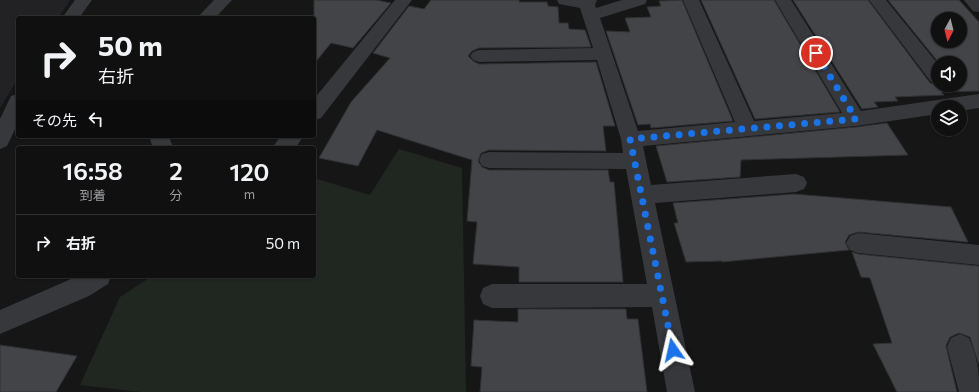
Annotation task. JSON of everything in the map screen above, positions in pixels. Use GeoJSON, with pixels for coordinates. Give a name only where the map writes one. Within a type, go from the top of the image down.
{"type":"FeatureCollection","features":[{"type":"Feature","properties":{"kind":"street"},"geometry":{"type":"LineString","coordinates":[[72,16],[84,0]]}},
{"type":"Feature","properties":{"kind":"street"},"geometry":{"type":"LineString","coordinates":[[206,16],[224,0]]}},
{"type":"Feature","properties":{"kind":"street"},"geometry":{"type":"LineString","coordinates":[[316,110],[404,0]]}},
{"type":"Feature","properties":{"kind":"street"},"geometry":{"type":"LineString","coordinates":[[565,0],[589,7],[639,0]]}},
{"type":"Feature","properties":{"kind":"street"},"geometry":{"type":"LineString","coordinates":[[691,0],[748,129]]}},
{"type":"Feature","properties":{"kind":"street"},"geometry":{"type":"LineString","coordinates":[[784,0],[856,119]]}},
{"type":"Feature","properties":{"kind":"street"},"geometry":{"type":"LineString","coordinates":[[877,0],[931,68]]}},
{"type":"Feature","properties":{"kind":"street"},"geometry":{"type":"LineString","coordinates":[[972,0],[979,7]]}},
{"type":"Feature","properties":{"kind":"street"},"geometry":{"type":"LineString","coordinates":[[589,7],[630,139],[643,195],[681,392]]}},
{"type":"Feature","properties":{"kind":"street"},"geometry":{"type":"LineString","coordinates":[[479,56],[603,54]]}},
{"type":"Feature","properties":{"kind":"street"},"geometry":{"type":"LineString","coordinates":[[950,92],[956,100]]}},
{"type":"Feature","properties":{"kind":"street"},"geometry":{"type":"LineString","coordinates":[[967,103],[979,102]]}},
{"type":"Feature","properties":{"kind":"street"},"geometry":{"type":"LineString","coordinates":[[0,141],[16,105]]}},
{"type":"Feature","properties":{"kind":"street"},"geometry":{"type":"LineString","coordinates":[[630,139],[856,119],[931,108]]}},
{"type":"Feature","properties":{"kind":"street"},"geometry":{"type":"LineString","coordinates":[[284,146],[292,138]]}},
{"type":"Feature","properties":{"kind":"street"},"geometry":{"type":"LineString","coordinates":[[489,160],[635,161]]}},
{"type":"Feature","properties":{"kind":"street"},"geometry":{"type":"LineString","coordinates":[[643,195],[796,183]]}},
{"type":"Feature","properties":{"kind":"street"},"geometry":{"type":"LineString","coordinates":[[858,243],[979,255]]}},
{"type":"Feature","properties":{"kind":"street"},"geometry":{"type":"LineString","coordinates":[[0,322],[80,288],[96,278]]}},
{"type":"Feature","properties":{"kind":"street"},"geometry":{"type":"LineString","coordinates":[[492,296],[662,295]]}},
{"type":"Feature","properties":{"kind":"street"},"geometry":{"type":"LineString","coordinates":[[960,347],[973,392]]}},
{"type":"Feature","properties":{"kind":"shaded area"},"geometry":{"type":"Polygon","coordinates":[[[0,0],[70,0],[59,16],[16,16],[16,81],[0,108],[0,0]]]}},
{"type":"Feature","properties":{"kind":"shaded area"},"geometry":{"type":"Polygon","coordinates":[[[399,149],[462,168],[466,392],[141,392],[80,385],[120,297],[149,278],[316,278],[316,179],[370,195],[399,149]]]}},
{"type":"Feature","properties":{"kind":"building"},"geometry":{"type":"Polygon","coordinates":[[[314,0],[376,0],[391,3],[353,48],[331,43],[316,62],[316,16],[314,16],[314,0]]]}},
{"type":"Feature","properties":{"kind":"building"},"geometry":{"type":"Polygon","coordinates":[[[431,0],[519,0],[519,2],[547,2],[548,6],[558,7],[559,23],[568,23],[569,29],[585,30],[591,47],[479,48],[472,51],[468,56],[479,64],[596,62],[615,126],[603,126],[606,151],[489,150],[481,153],[478,161],[482,167],[489,170],[608,170],[610,182],[614,182],[623,282],[519,282],[519,267],[473,264],[477,222],[467,221],[472,160],[377,130],[358,166],[319,158],[351,102],[390,58],[373,53],[409,6],[424,9],[431,0]]]}},
{"type":"Feature","properties":{"kind":"building"},"geometry":{"type":"Polygon","coordinates":[[[682,0],[733,121],[651,128],[650,124],[638,125],[606,31],[630,32],[625,18],[651,17],[647,7],[661,6],[659,1],[682,0]]]}},
{"type":"Feature","properties":{"kind":"building"},"geometry":{"type":"Polygon","coordinates":[[[701,0],[774,0],[840,112],[755,119],[701,0]]]}},
{"type":"Feature","properties":{"kind":"building"},"geometry":{"type":"Polygon","coordinates":[[[793,0],[868,0],[931,83],[931,92],[941,92],[944,95],[895,97],[898,101],[874,102],[878,107],[862,109],[793,0]]]}},
{"type":"Feature","properties":{"kind":"building"},"geometry":{"type":"Polygon","coordinates":[[[888,0],[959,0],[979,22],[979,91],[967,91],[967,56],[933,56],[888,0]]]}},
{"type":"Feature","properties":{"kind":"building"},"geometry":{"type":"Polygon","coordinates":[[[887,123],[908,155],[741,160],[740,177],[667,182],[656,146],[856,127],[887,123]]]}},
{"type":"Feature","properties":{"kind":"building"},"geometry":{"type":"Polygon","coordinates":[[[794,194],[951,207],[968,242],[858,232],[849,235],[845,242],[849,250],[722,262],[686,262],[674,223],[678,223],[673,203],[794,194]]]}},
{"type":"Feature","properties":{"kind":"building"},"geometry":{"type":"Polygon","coordinates":[[[852,252],[858,254],[979,266],[979,365],[970,337],[959,333],[950,337],[946,346],[957,392],[897,392],[873,344],[892,343],[870,278],[861,277],[852,252]]]}},
{"type":"Feature","properties":{"kind":"building"},"geometry":{"type":"Polygon","coordinates":[[[518,309],[626,309],[627,319],[638,319],[647,392],[480,392],[482,367],[471,366],[474,320],[518,322],[518,309]]]}},
{"type":"Feature","properties":{"kind":"building"},"geometry":{"type":"Polygon","coordinates":[[[0,345],[77,356],[56,392],[0,392],[0,345]]]}},
{"type":"Feature","properties":{"kind":"route"},"geometry":{"type":"LineString","coordinates":[[673,350],[643,195],[630,139],[856,119],[816,53]]}}]}
